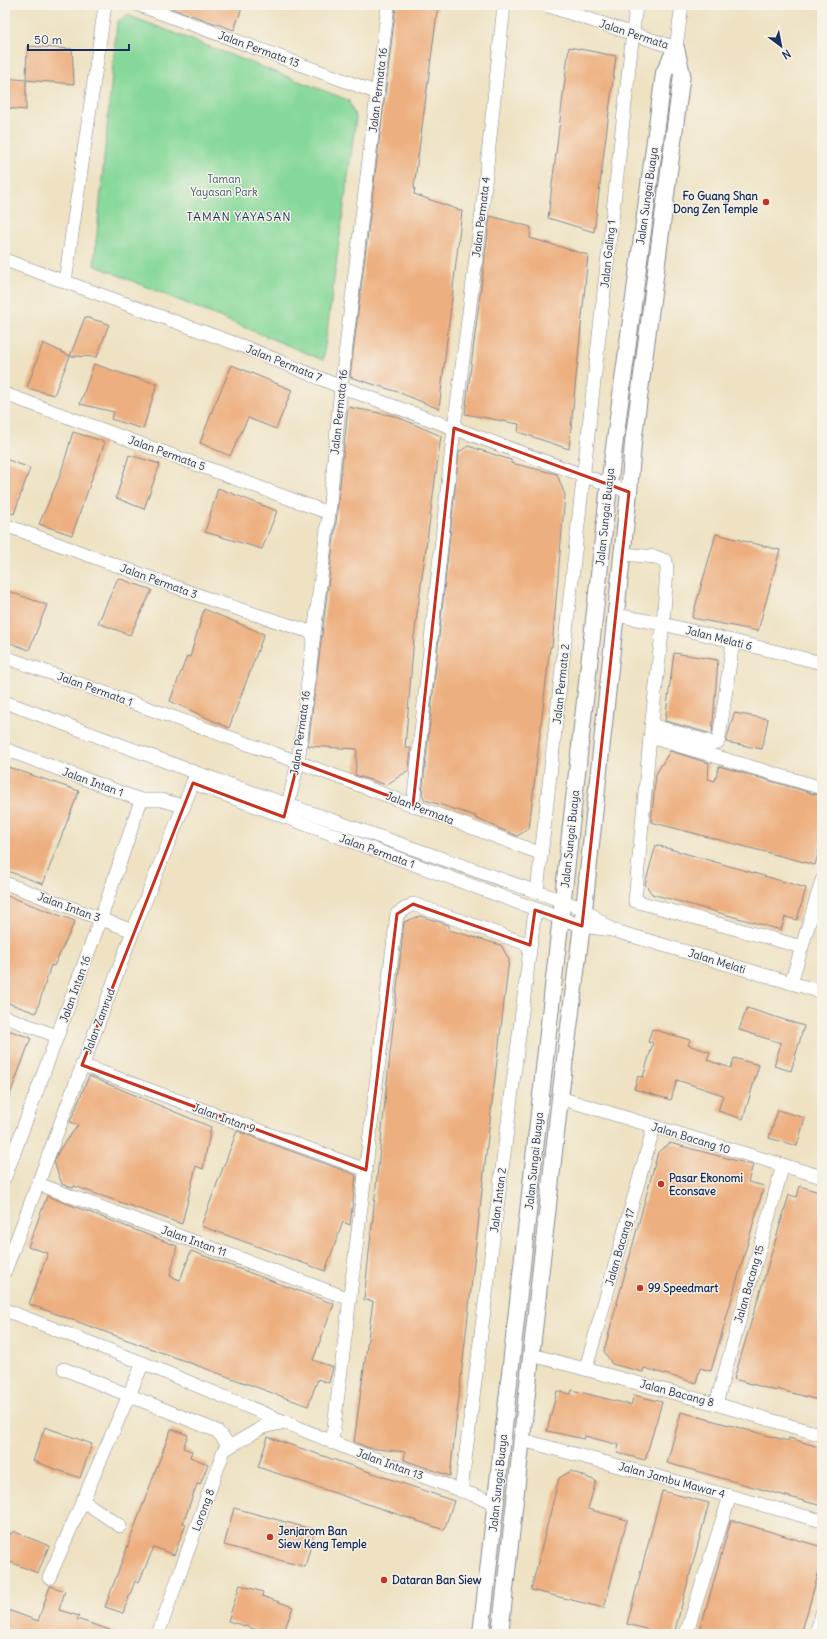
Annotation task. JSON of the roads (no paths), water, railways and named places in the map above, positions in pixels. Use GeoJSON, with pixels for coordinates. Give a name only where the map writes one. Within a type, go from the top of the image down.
{"type":"FeatureCollection","features":[{"type":"Feature","properties":{"kind":"street"},"geometry":{"type":"LineString","coordinates":[[65,282],[104,5]]}},
{"type":"Feature","properties":{"kind":"street","name":"Jalan Permata 13"},"geometry":{"type":"LineString","coordinates":[[139,5],[378,93]]}},
{"type":"Feature","properties":{"kind":"street","name":"Jalan Permata 16"},"geometry":{"type":"LineString","coordinates":[[286,811],[298,762],[329,513],[341,387],[388,5]]}},
{"type":"Feature","properties":{"kind":"street","name":"Jalan Permata 4"},"geometry":{"type":"LineString","coordinates":[[454,428],[481,220],[504,5]]}},
{"type":"Feature","properties":{"kind":"street","name":"Jalan Permata"},"geometry":{"type":"LineString","coordinates":[[546,5],[676,48]]}},
{"type":"Feature","properties":{"kind":"street","name":"Jalan Galing 1"},"geometry":{"type":"LineString","coordinates":[[584,476],[636,5]]}},
{"type":"Feature","properties":{"kind":"street","name":"Jalan Sungai Buaya"},"geometry":{"type":"LineString","coordinates":[[481,1634],[608,485],[664,73],[676,48],[682,5]]}},
{"type":"Feature","properties":{"kind":"street","name":"Jalan Sungai Buaya"},"geometry":{"type":"LineString","coordinates":[[500,1634],[560,1098],[584,909],[630,492],[633,443],[682,74],[676,48]]}},
{"type":"Feature","properties":{"kind":"street","name":"Jalan Permata 7"},"geometry":{"type":"LineString","coordinates":[[5,260],[245,347],[341,387],[630,492]]}},
{"type":"Feature","properties":{"kind":"street","name":"Jalan Permata 5"},"geometry":{"type":"LineString","coordinates":[[5,394],[329,513]]}},
{"type":"Feature","properties":{"kind":"street"},"geometry":{"type":"LineString","coordinates":[[413,805],[454,428]]}},
{"type":"Feature","properties":{"kind":"street","name":"Jalan Permata 2"},"geometry":{"type":"LineString","coordinates":[[537,892],[584,476]]}},
{"type":"Feature","properties":{"kind":"street","name":"Jalan Permata 3"},"geometry":{"type":"LineString","coordinates":[[5,525],[223,604],[314,633]]}},
{"type":"Feature","properties":{"kind":"street"},"geometry":{"type":"LineString","coordinates":[[623,554],[656,557],[666,561],[667,570],[663,624],[650,731],[636,901],[802,947]]}},
{"type":"Feature","properties":{"kind":"street","name":"Jalan Melati 6"},"geometry":{"type":"LineString","coordinates":[[616,614],[822,663]]}},
{"type":"Feature","properties":{"kind":"street"},"geometry":{"type":"LineString","coordinates":[[650,731],[713,744],[718,742],[720,739],[733,641]]}},
{"type":"Feature","properties":{"kind":"street","name":"Jalan Permata 1"},"geometry":{"type":"LineString","coordinates":[[5,657],[298,762]]}},
{"type":"Feature","properties":{"kind":"street","name":"Jalan Permata 1"},"geometry":{"type":"LineString","coordinates":[[5,702],[194,778],[286,811],[563,901]]}},
{"type":"Feature","properties":{"kind":"street"},"geometry":{"type":"LineString","coordinates":[[650,731],[822,788]]}},
{"type":"Feature","properties":{"kind":"street","name":"Jalan Intan 1"},"geometry":{"type":"LineString","coordinates":[[5,749],[141,800],[161,800],[184,806]]}},
{"type":"Feature","properties":{"kind":"street","name":"Jalan Permata"},"geometry":{"type":"LineString","coordinates":[[298,762],[542,854]]}},
{"type":"Feature","properties":{"kind":"street","name":"Jalan Zamrud"},"geometry":{"type":"LineString","coordinates":[[5,1271],[133,931],[194,778]]}},
{"type":"Feature","properties":{"kind":"street","name":"Jalan Intan 16"},"geometry":{"type":"LineString","coordinates":[[5,1177],[10,1147],[57,1036],[101,918],[141,800]]}},
{"type":"Feature","properties":{"kind":"street","name":"Jalan Permata 1"},"geometry":{"type":"LineString","coordinates":[[286,811],[561,919]]}},
{"type":"Feature","properties":{"kind":"street"},"geometry":{"type":"LineString","coordinates":[[791,983],[822,880]]}},
{"type":"Feature","properties":{"kind":"street","name":"Jalan Intan 3"},"geometry":{"type":"LineString","coordinates":[[5,883],[133,931]]}},
{"type":"Feature","properties":{"kind":"street","name":"Jalan Melati"},"geometry":{"type":"LineString","coordinates":[[563,901],[584,909],[612,930]]}},
{"type":"Feature","properties":{"kind":"street"},"geometry":{"type":"LineString","coordinates":[[332,1443],[397,914],[413,904],[530,945]]}},
{"type":"Feature","properties":{"kind":"street","name":"Jalan Intan 2"},"geometry":{"type":"LineString","coordinates":[[461,1491],[535,910]]}},
{"type":"Feature","properties":{"kind":"street","name":"Jalan Melati"},"geometry":{"type":"LineString","coordinates":[[561,919],[582,926],[612,930],[822,992]]}},
{"type":"Feature","properties":{"kind":"street"},"geometry":{"type":"LineString","coordinates":[[5,1017],[57,1036]]}},
{"type":"Feature","properties":{"kind":"street","name":"Jalan Intan 9"},"geometry":{"type":"LineString","coordinates":[[82,1065],[366,1170]]}},
{"type":"Feature","properties":{"kind":"street","name":"Jalan Bacang 10"},"geometry":{"type":"LineString","coordinates":[[560,1098],[822,1177]]}},
{"type":"Feature","properties":{"kind":"street","name":"Jalan Bacang 17"},"geometry":{"type":"LineString","coordinates":[[586,1368],[654,1126]]}},
{"type":"Feature","properties":{"kind":"street","name":"Jalan Bacang 15"},"geometry":{"type":"LineString","coordinates":[[716,1404],[783,1165]]}},
{"type":"Feature","properties":{"kind":"street","name":"Jalan Intan 11"},"geometry":{"type":"LineString","coordinates":[[38,1184],[350,1299]]}},
{"type":"Feature","properties":{"kind":"street","name":"Jalan Intan 13"},"geometry":{"type":"LineString","coordinates":[[5,1310],[143,1363],[286,1422],[332,1443],[495,1503]]}},
{"type":"Feature","properties":{"kind":"street","name":"Jalan Bacang 8"},"geometry":{"type":"LineString","coordinates":[[532,1354],[716,1404],[822,1435]]}},
{"type":"Feature","properties":{"kind":"street"},"geometry":{"type":"LineString","coordinates":[[49,1578],[143,1363]]}},
{"type":"Feature","properties":{"kind":"street"},"geometry":{"type":"LineString","coordinates":[[64,1369],[217,1430],[230,1446]]}},
{"type":"Feature","properties":{"kind":"street","name":"Lorong 8"},"geometry":{"type":"LineString","coordinates":[[158,1634],[224,1450],[263,1427],[286,1422]]}},
{"type":"Feature","properties":{"kind":"street","name":"Jalan Jambu Mawar 4"},"geometry":{"type":"LineString","coordinates":[[522,1440],[822,1521]]}},
{"type":"Feature","properties":{"kind":"street"},"geometry":{"type":"LineString","coordinates":[[686,1634],[730,1496]]}},
{"type":"Feature","properties":{"kind":"street"},"geometry":{"type":"LineString","coordinates":[[82,1500],[120,1526]]}},
{"type":"Feature","properties":{"kind":"street"},"geometry":{"type":"LineString","coordinates":[[816,1634],[822,1613]]}},
{"type":"Feature","properties":{"kind":"place","name":"Fo Guang Shan Dong Zen Temple"},"geometry":{"type":"Point","coordinates":[766,202]}},
{"type":"Feature","properties":{"kind":"place","name":"Pasar Ekonomi Econsave"},"geometry":{"type":"Point","coordinates":[661,1184]}},
{"type":"Feature","properties":{"kind":"place","name":"99 Speedmart"},"geometry":{"type":"Point","coordinates":[640,1288]}},
{"type":"Feature","properties":{"kind":"place","name":"Jenjarom Ban Siew Keng Temple"},"geometry":{"type":"Point","coordinates":[270,1537]}},
{"type":"Feature","properties":{"kind":"place","name":"Dataran Ban Siew"},"geometry":{"type":"Point","coordinates":[384,1580]}},
{"type":"Feature","properties":{"kind":"district","name":"TAMAN YAYASAN"},"geometry":{"type":"Point","coordinates":[239,217]}},
{"type":"Feature","properties":{"kind":"park label","name":"Taman Yayasan Park"},"geometry":{"type":"Point","coordinates":[224,185]}}]}
